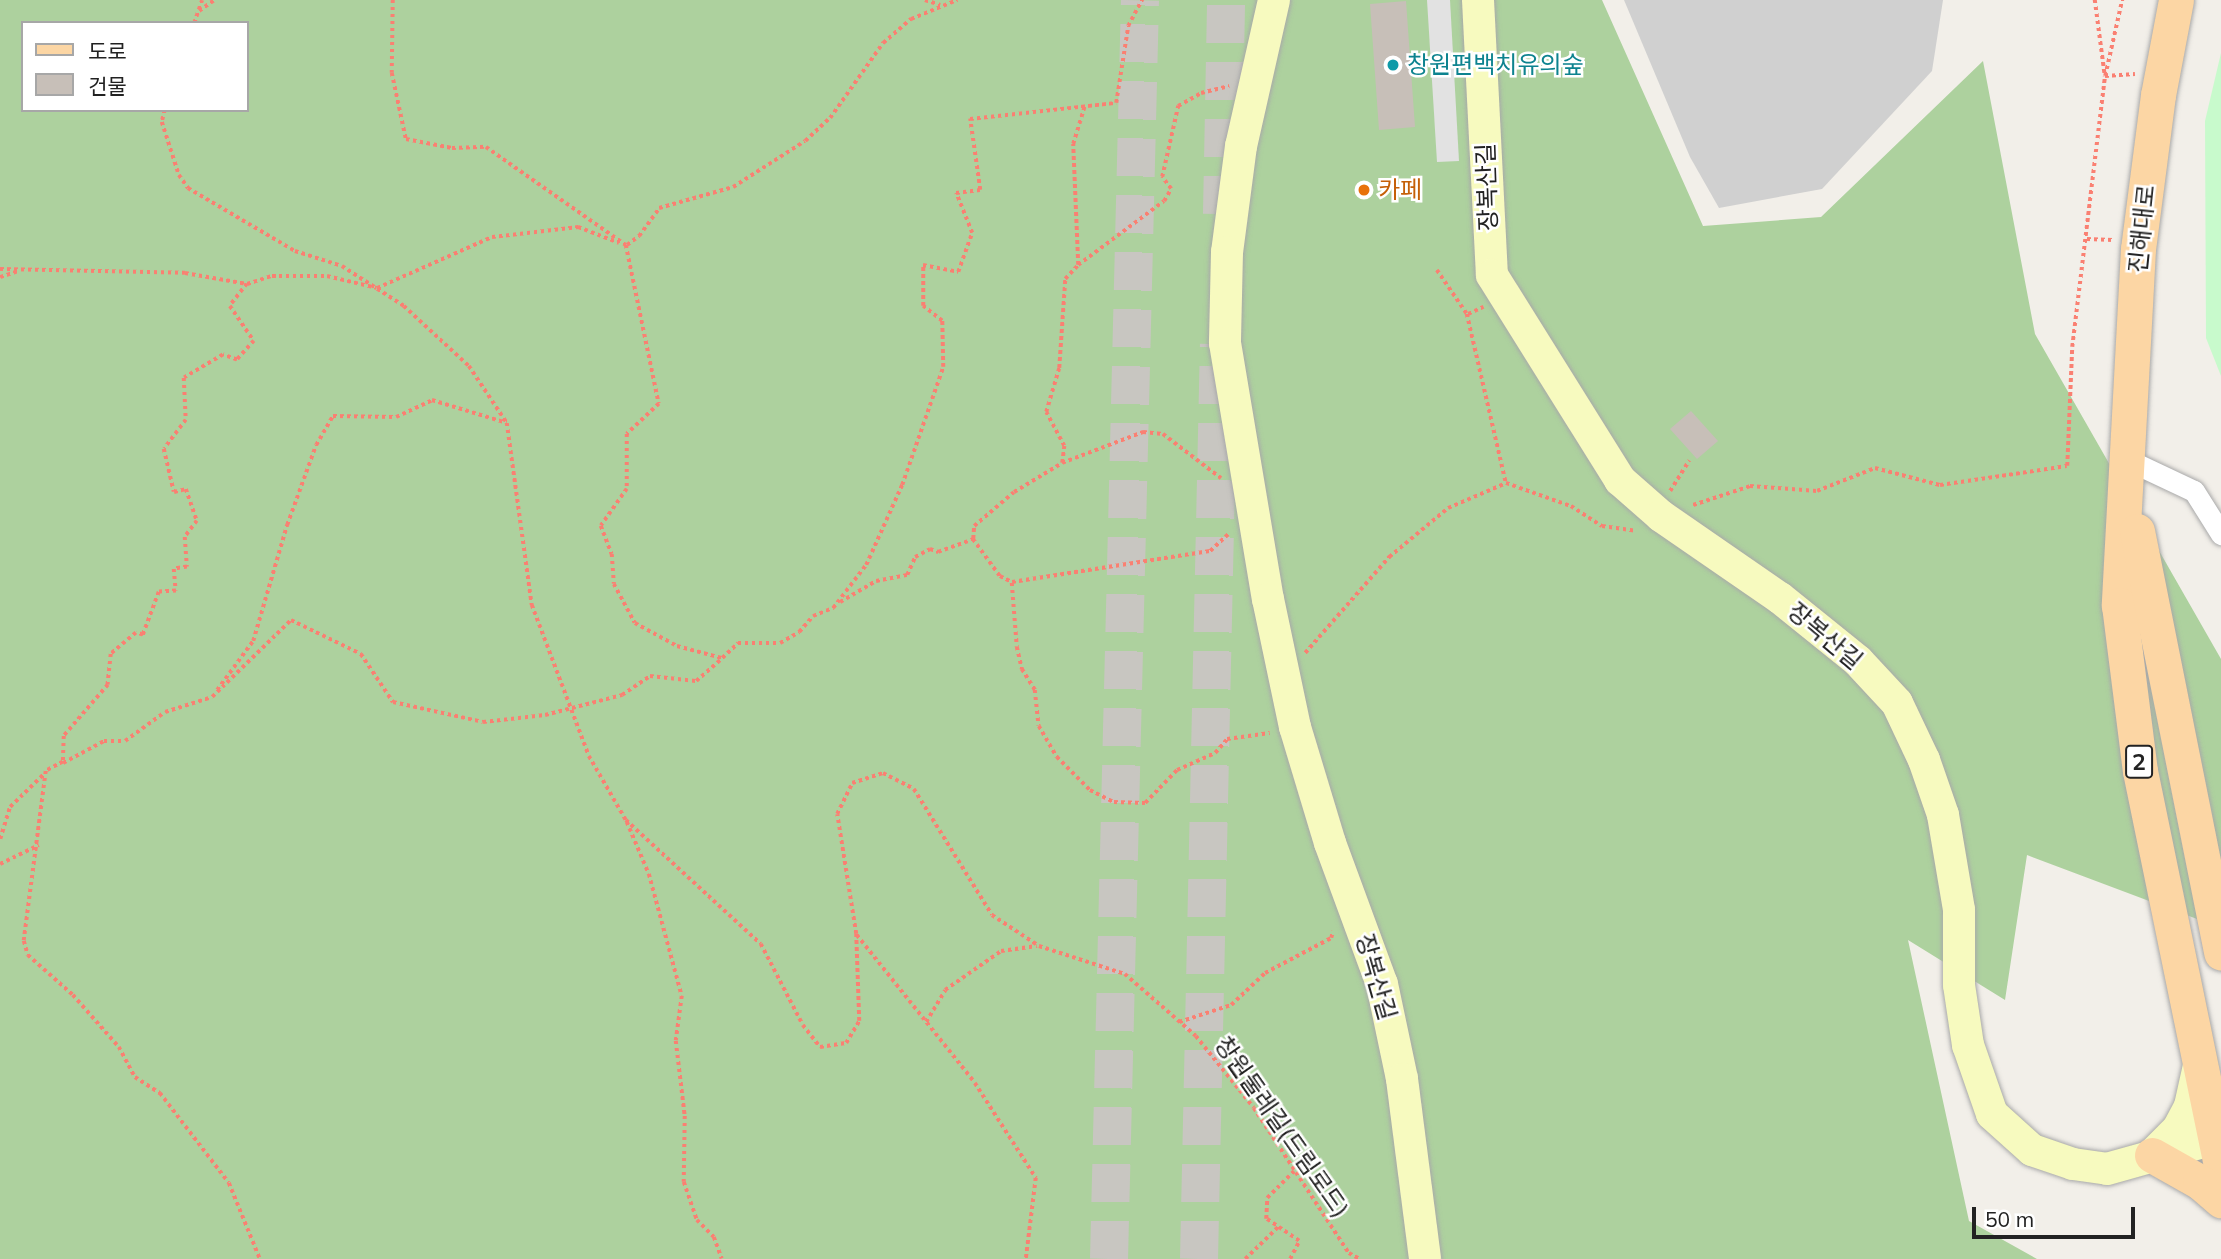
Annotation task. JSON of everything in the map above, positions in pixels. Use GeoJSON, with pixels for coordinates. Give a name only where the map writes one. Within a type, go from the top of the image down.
{"type":"FeatureCollection","features":[{"type":"Feature","properties":{"kind":"main road","name":"진해대로"},"geometry":{"type":"LineString","coordinates":[[2126,459],[2138,249],[2162,73],[2176,0]]}},
{"type":"Feature","properties":{"kind":"main road","name":"2"},"geometry":{"type":"LineString","coordinates":[[2126,459],[2148,598],[2221,953]]}},
{"type":"Feature","properties":{"kind":"main road","name":"2"},"geometry":{"type":"LineString","coordinates":[[2126,459],[2119,605],[2140,771],[2219,1147]]}},
{"type":"Feature","properties":{"kind":"main road"},"geometry":{"type":"LineString","coordinates":[[2152,1155],[2200,1182],[2221,1200]]}},
{"type":"Feature","properties":{"kind":"street","name":"장복산길"},"geometry":{"type":"LineString","coordinates":[[1274,0],[1252,80],[1227,252],[1224,343],[1281,665],[1294,722],[1349,894],[1382,984],[1402,1079],[1425,1259]]}},
{"type":"Feature","properties":{"kind":"street","name":"장복산길"},"geometry":{"type":"LineString","coordinates":[[1478,0],[1492,275],[1620,480],[1659,514],[1780,598],[1858,661],[1896,703],[1924,760],[1943,815],[1959,910],[1959,985],[1968,1045],[1992,1114],[2032,1150],[2073,1164],[2107,1169],[2152,1155],[2219,1147]]}},
{"type":"Feature","properties":{"kind":"street"},"geometry":{"type":"LineString","coordinates":[[2126,459],[2194,491],[2221,534]]}},
{"type":"Feature","properties":{"kind":"street"},"geometry":{"type":"LineString","coordinates":[[2152,1155],[2178,1129],[2190,1106],[2200,1060]]}},
{"type":"Feature","properties":{"kind":"path"},"geometry":{"type":"LineString","coordinates":[[195,21],[202,0]]}},
{"type":"Feature","properties":{"kind":"path"},"geometry":{"type":"LineString","coordinates":[[198,11],[215,0]]}},
{"type":"Feature","properties":{"kind":"path"},"geometry":{"type":"LineString","coordinates":[[393,0],[392,73],[406,139],[452,148],[486,147],[626,245],[659,404],[627,434],[627,489],[601,526],[612,554],[614,584],[635,623],[677,646],[722,658]]}},
{"type":"Feature","properties":{"kind":"path"},"geometry":{"type":"LineString","coordinates":[[925,0],[942,6]]}},
{"type":"Feature","properties":{"kind":"path"},"geometry":{"type":"LineString","coordinates":[[626,245],[639,236],[659,208],[733,187],[805,141],[830,118],[883,43],[911,19],[957,0]]}},
{"type":"Feature","properties":{"kind":"path"},"geometry":{"type":"LineString","coordinates":[[833,608],[866,565],[902,485],[943,367],[942,321],[923,306],[923,265],[958,272],[972,233],[956,193],[980,190],[970,119],[1116,103],[1128,26],[1142,0]]}},
{"type":"Feature","properties":{"kind":"path"},"geometry":{"type":"LineString","coordinates":[[2095,0],[2105,76]]}},
{"type":"Feature","properties":{"kind":"path"},"geometry":{"type":"LineString","coordinates":[[1281,665],[1304,655],[1389,557],[1438,516],[1506,482],[1571,506],[1602,526],[1622,532],[1636,531],[1659,514],[1750,486],[1817,491],[1875,468],[1940,485],[2067,466],[2072,347],[2105,76],[2122,0]]}},
{"type":"Feature","properties":{"kind":"path"},"geometry":{"type":"LineString","coordinates":[[2105,76],[2162,73]]}},
{"type":"Feature","properties":{"kind":"path"},"geometry":{"type":"LineString","coordinates":[[1062,463],[1064,446],[1046,412],[1059,368],[1065,279],[1078,265],[1164,201],[1171,189],[1162,177],[1178,106],[1201,93],[1252,80]]}},
{"type":"Feature","properties":{"kind":"path"},"geometry":{"type":"LineString","coordinates":[[1078,265],[1073,144],[1084,106]]}},
{"type":"Feature","properties":{"kind":"path","name":"창원둘레길(드림로드)"},"geometry":{"type":"LineString","coordinates":[[164,112],[162,122],[179,175],[188,188],[295,251],[342,266],[377,288],[421,320],[469,366],[507,423],[532,605],[589,756],[626,820],[761,944],[803,1024],[820,1047],[846,1043],[859,1021],[856,934],[837,814],[852,783],[883,773],[914,789],[992,915],[1039,946],[1125,974],[1179,1022],[1230,1075],[1349,1253],[1360,1259]]}},
{"type":"Feature","properties":{"kind":"path"},"geometry":{"type":"LineString","coordinates":[[0,270],[185,273],[247,284],[272,275],[303,275],[377,288],[492,237],[578,227],[626,245]]}},
{"type":"Feature","properties":{"kind":"path"},"geometry":{"type":"LineString","coordinates":[[1437,270],[1467,314],[1506,482]]}},
{"type":"Feature","properties":{"kind":"path"},"geometry":{"type":"LineString","coordinates":[[0,277],[20,271]]}},
{"type":"Feature","properties":{"kind":"path"},"geometry":{"type":"LineString","coordinates":[[58,765],[63,762],[64,736],[108,685],[111,654],[136,633],[143,635],[159,593],[176,591],[174,569],[187,567],[185,537],[197,521],[186,489],[174,492],[164,449],[186,420],[184,378],[223,355],[237,360],[254,341],[230,306],[247,284]]}},
{"type":"Feature","properties":{"kind":"path"},"geometry":{"type":"LineString","coordinates":[[212,697],[253,641],[287,525],[316,445],[334,416],[396,416],[432,400],[507,423]]}},
{"type":"Feature","properties":{"kind":"path"},"geometry":{"type":"LineString","coordinates":[[1245,456],[1222,478],[1163,435],[1143,432],[1062,463],[974,526],[973,539],[1000,576],[1012,582],[1210,551],[1255,508]]}},
{"type":"Feature","properties":{"kind":"path"},"geometry":{"type":"LineString","coordinates":[[1659,514],[1689,460]]}},
{"type":"Feature","properties":{"kind":"path"},"geometry":{"type":"LineString","coordinates":[[0,839],[10,807],[46,771],[104,741],[125,741],[165,712],[212,697],[291,620],[362,654],[393,702],[483,722],[571,708],[621,695],[650,676],[696,681],[738,643],[780,643],[799,632],[813,616],[833,608],[852,592],[865,591],[876,581],[907,575],[915,557],[930,549],[938,552],[973,539]]}},
{"type":"Feature","properties":{"kind":"path"},"geometry":{"type":"LineString","coordinates":[[1012,582],[1017,647],[1022,669],[1035,690],[1039,726],[1057,757],[1090,790],[1114,802],[1144,803],[1177,770],[1214,753],[1227,739],[1267,734],[1294,722]]}},
{"type":"Feature","properties":{"kind":"path"},"geometry":{"type":"LineString","coordinates":[[46,771],[24,941],[28,955],[110,1037],[135,1077],[160,1093],[229,1183],[260,1259]]}},
{"type":"Feature","properties":{"kind":"path"},"geometry":{"type":"LineString","coordinates":[[626,820],[649,874],[682,996],[676,1041],[685,1116],[684,1182],[697,1220],[714,1237],[722,1259]]}},
{"type":"Feature","properties":{"kind":"path"},"geometry":{"type":"LineString","coordinates":[[0,864],[38,845]]}},
{"type":"Feature","properties":{"kind":"path"},"geometry":{"type":"LineString","coordinates":[[1179,1022],[1231,1005],[1265,974],[1331,938],[1349,894]]}},
{"type":"Feature","properties":{"kind":"path"},"geometry":{"type":"LineString","coordinates":[[856,934],[975,1083],[1035,1178],[1026,1259]]}},
{"type":"Feature","properties":{"kind":"path"},"geometry":{"type":"LineString","coordinates":[[926,1022],[944,990],[1001,951],[1039,946]]}},
{"type":"Feature","properties":{"kind":"path"},"geometry":{"type":"LineString","coordinates":[[1290,1259],[1299,1241],[1266,1219],[1267,1198],[1294,1171]]}},
{"type":"Feature","properties":{"kind":"path"},"geometry":{"type":"LineString","coordinates":[[1245,1259],[1278,1227]]}},
{"type":"Feature","properties":{"kind":"shaded area"},"geometry":{"type":"Polygon","coordinates":[[[1427,0],[1450,0],[1459,161],[1437,162],[1427,0]]]}},
{"type":"Feature","properties":{"kind":"shaded area"},"geometry":{"type":"Polygon","coordinates":[[[1624,0],[1943,0],[1932,71],[1822,189],[1719,208],[1690,157],[1624,0]]]}},
{"type":"Feature","properties":{"kind":"green space"},"geometry":{"type":"Polygon","coordinates":[[[0,0],[1602,0],[1703,226],[1821,217],[1983,61],[2035,334],[2221,659],[2221,928],[2027,855],[2005,1000],[1908,940],[1969,1221],[2037,1259],[0,1259],[0,0]]]}},
{"type":"Feature","properties":{"kind":"green space"},"geometry":{"type":"Polygon","coordinates":[[[2221,53],[2221,376],[2206,338],[2205,121],[2221,53]]]}},
{"type":"Feature","properties":{"kind":"building","name":"창원편백치유의숲"},"geometry":{"type":"Polygon","coordinates":[[[1406,1],[1415,127],[1379,130],[1370,4],[1406,1]]]}},
{"type":"Feature","properties":{"kind":"building"},"geometry":{"type":"Polygon","coordinates":[[[1691,411],[1718,441],[1697,459],[1670,429],[1691,411]]]}},
{"type":"Feature","properties":{"kind":"tunnel"},"geometry":{"type":"LineString","coordinates":[[1109,1259],[1140,0]]}},
{"type":"Feature","properties":{"kind":"tunnel"},"geometry":{"type":"LineString","coordinates":[[1222,214],[1226,0]]}},
{"type":"Feature","properties":{"kind":"tunnel"},"geometry":{"type":"LineString","coordinates":[[1199,1259],[1219,344]]}},
{"type":"Feature","properties":{"kind":"place","name":"창원편백치유의숲"},"geometry":{"type":"Point","coordinates":[1393,65]}},
{"type":"Feature","properties":{"kind":"place","name":"카페"},"geometry":{"type":"Point","coordinates":[1364,190]}}]}
